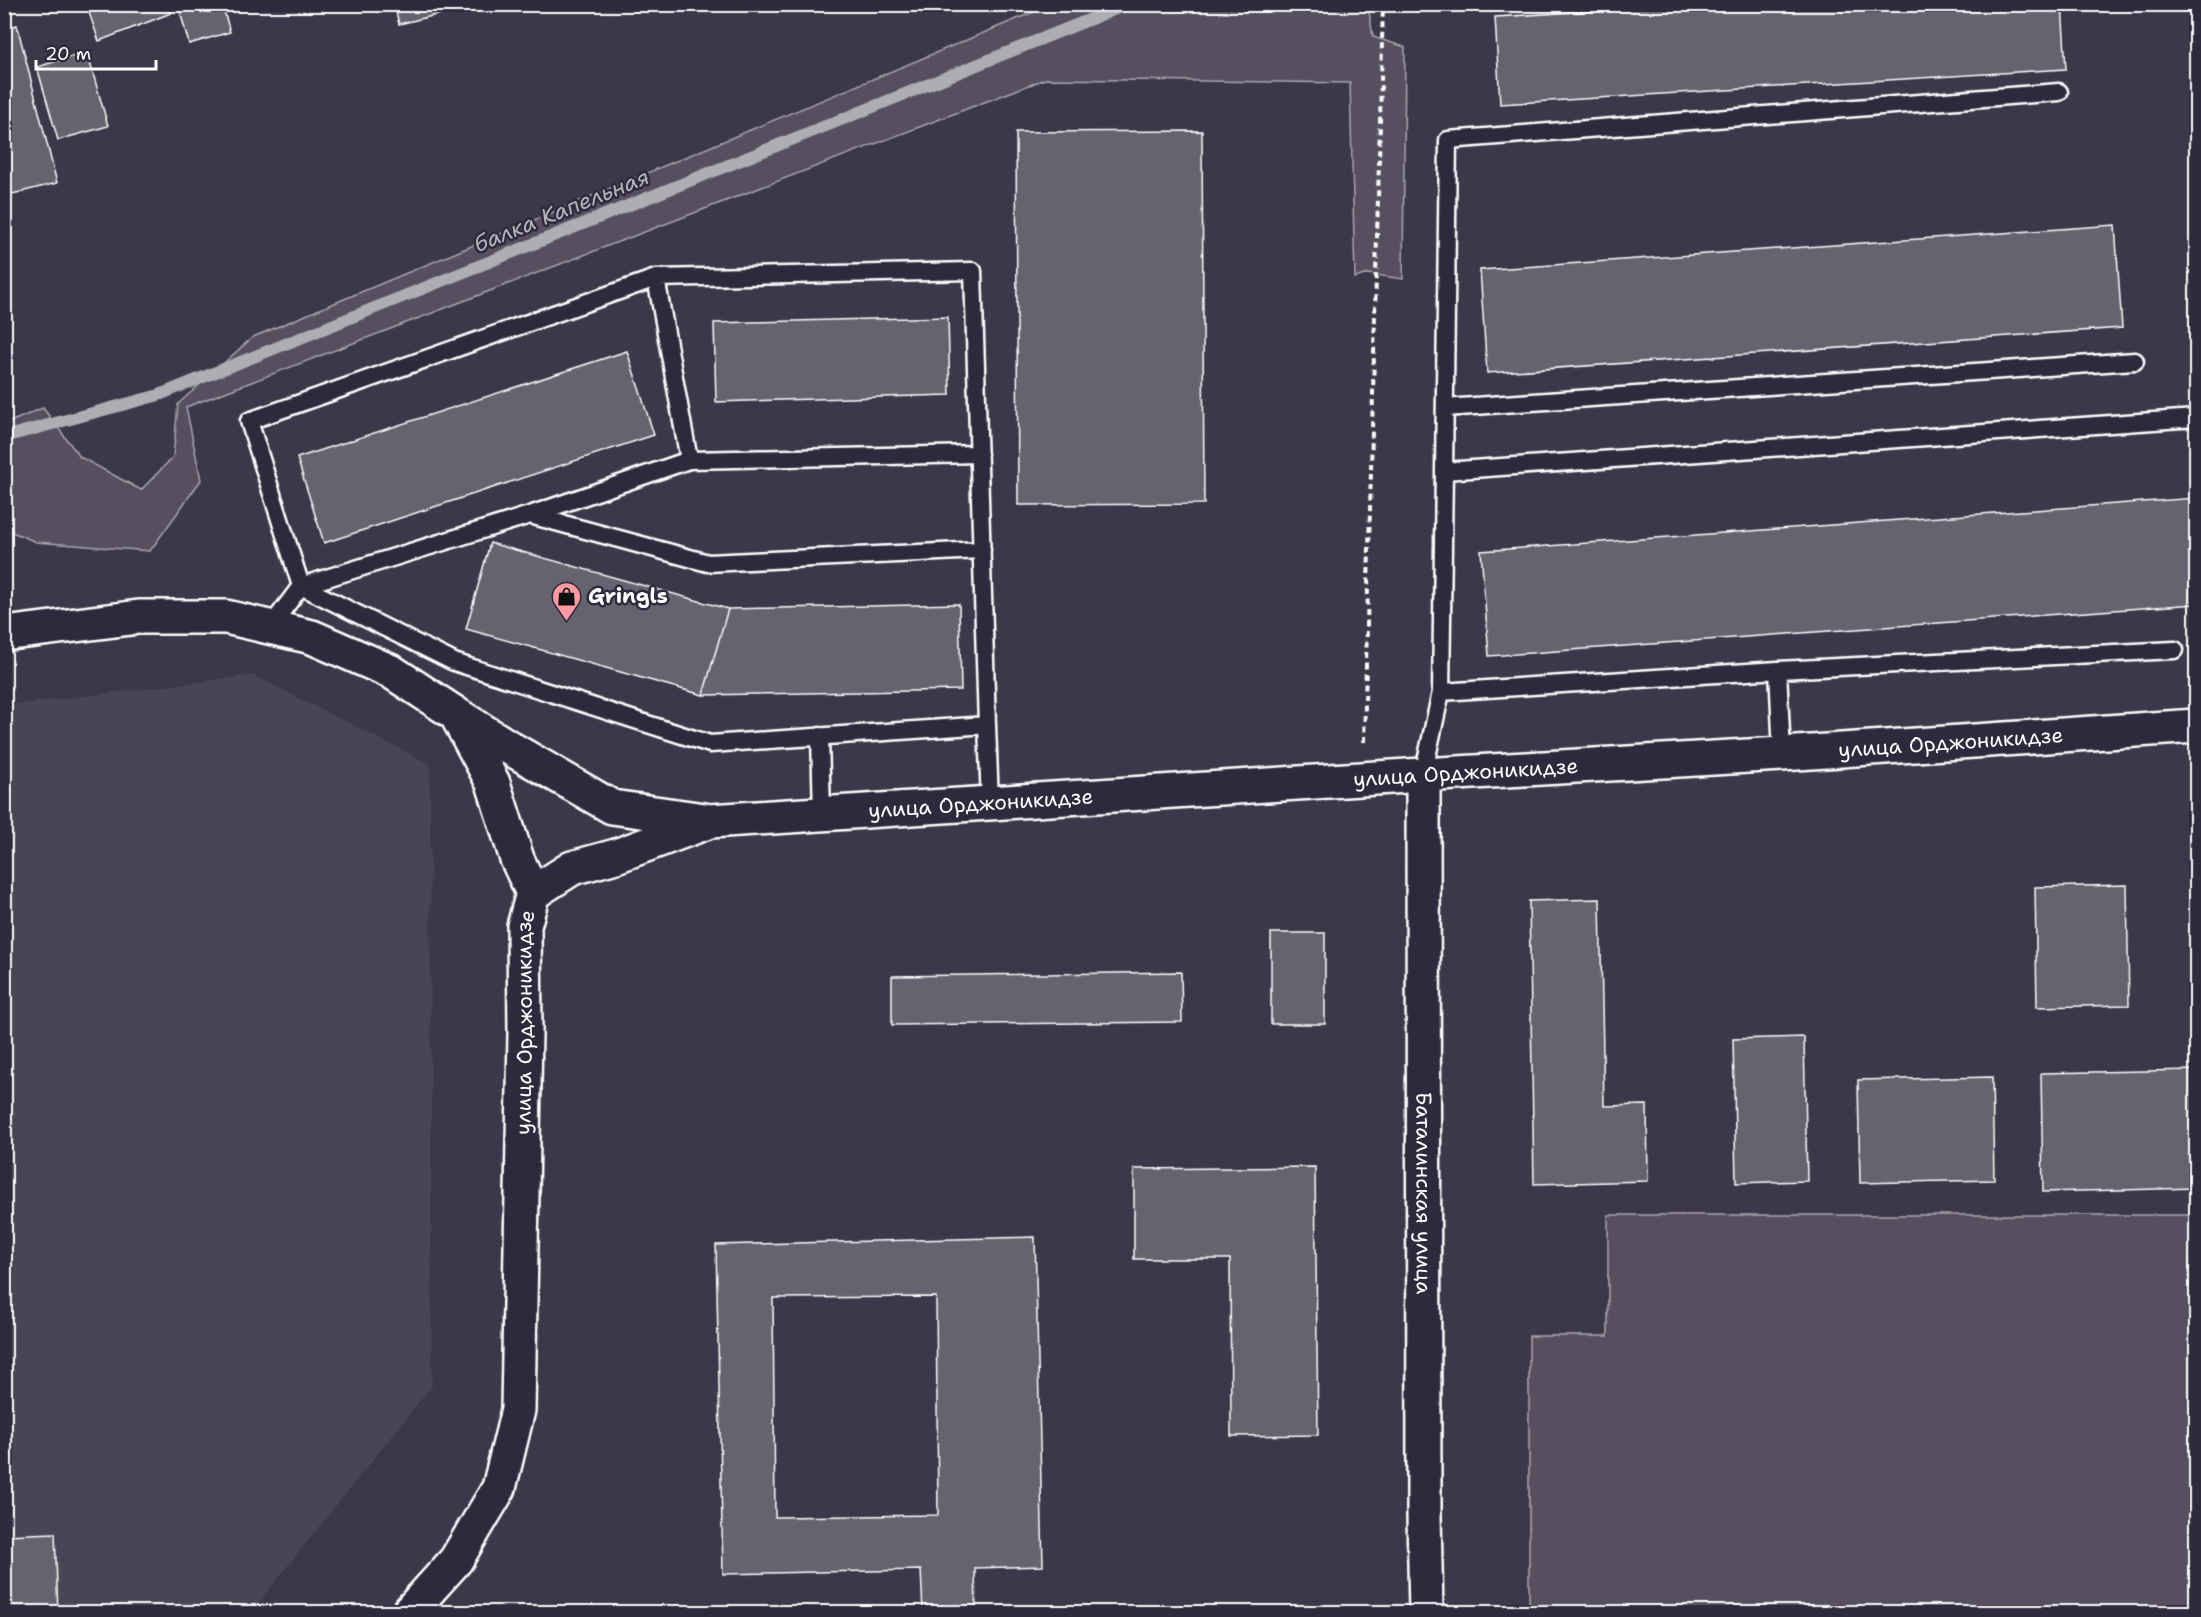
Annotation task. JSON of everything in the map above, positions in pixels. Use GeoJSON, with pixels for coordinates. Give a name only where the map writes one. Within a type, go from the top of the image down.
{"type":"FeatureCollection","features":[{"type":"Feature","properties":{"kind":"main road"},"geometry":{"type":"LineString","coordinates":[[4,634],[139,617],[226,617],[312,636],[392,672],[515,751],[612,807],[710,821]]}},
{"type":"Feature","properties":{"kind":"main road"},"geometry":{"type":"LineString","coordinates":[[456,714],[493,783],[517,859],[532,893]]}},
{"type":"Feature","properties":{"kind":"main road","name":"улица Орджоникидзе"},"geometry":{"type":"LineString","coordinates":[[410,1612],[456,1560],[499,1488],[518,1410],[525,1033],[524,926],[532,893],[572,868],[616,856],[710,821],[2196,726]]}},
{"type":"Feature","properties":{"kind":"main road","name":"Баталинская улица"},"geometry":{"type":"LineString","coordinates":[[1423,775],[1426,1612]]}},
{"type":"Feature","properties":{"kind":"lane"},"geometry":{"type":"LineString","coordinates":[[1423,775],[1441,692],[1448,140],[2059,92]]}},
{"type":"Feature","properties":{"kind":"lane"},"geometry":{"type":"LineString","coordinates":[[987,724],[710,744],[454,662],[301,586],[249,421],[656,278],[973,271],[990,803]]}},
{"type":"Feature","properties":{"kind":"lane"},"geometry":{"type":"LineString","coordinates":[[656,278],[689,460]]}},
{"type":"Feature","properties":{"kind":"lane"},"geometry":{"type":"LineString","coordinates":[[1445,408],[2135,361]]}},
{"type":"Feature","properties":{"kind":"lane"},"geometry":{"type":"LineString","coordinates":[[1444,471],[2196,418]]}},
{"type":"Feature","properties":{"kind":"lane"},"geometry":{"type":"LineString","coordinates":[[271,626],[301,586],[530,516],[689,460],[979,454]]}},
{"type":"Feature","properties":{"kind":"lane"},"geometry":{"type":"LineString","coordinates":[[530,516],[708,563],[982,550]]}},
{"type":"Feature","properties":{"kind":"lane"},"geometry":{"type":"LineString","coordinates":[[1441,692],[1778,670],[2175,650]]}},
{"type":"Feature","properties":{"kind":"lane"},"geometry":{"type":"LineString","coordinates":[[1778,670],[1782,754]]}},
{"type":"Feature","properties":{"kind":"lane"},"geometry":{"type":"LineString","coordinates":[[820,736],[822,814]]}},
{"type":"Feature","properties":{"kind":"path"},"geometry":{"type":"LineString","coordinates":[[1366,779],[1364,740],[1383,4]]}},
{"type":"Feature","properties":{"kind":"shaded area"},"geometry":{"type":"Polygon","coordinates":[[[1053,4],[1368,5],[1373,37],[1405,47],[1403,279],[1368,274],[1355,278],[1350,83],[1045,79],[186,407],[201,480],[150,551],[36,542],[5,529],[5,424],[43,408],[80,457],[141,490],[173,457],[178,404],[253,337],[1053,4]]]}},
{"type":"Feature","properties":{"kind":"shaded area"},"geometry":{"type":"Polygon","coordinates":[[[253,675],[430,764],[432,1386],[251,1612],[5,1612],[4,706],[253,675]]]}},
{"type":"Feature","properties":{"kind":"shaded area"},"geometry":{"type":"Polygon","coordinates":[[[1608,1215],[2196,1215],[2196,1612],[1529,1612],[1529,1336],[1608,1336],[1608,1215]]]}},
{"type":"Feature","properties":{"kind":"building"},"geometry":{"type":"Polygon","coordinates":[[[86,4],[167,4],[171,13],[99,41],[86,4]]]}},
{"type":"Feature","properties":{"kind":"building"},"geometry":{"type":"Polygon","coordinates":[[[178,4],[222,4],[230,32],[189,44],[178,4]]]}},
{"type":"Feature","properties":{"kind":"building"},"geometry":{"type":"Polygon","coordinates":[[[394,4],[448,4],[449,12],[399,24],[394,4]]]}},
{"type":"Feature","properties":{"kind":"building"},"geometry":{"type":"Polygon","coordinates":[[[1703,4],[2062,4],[2066,69],[1500,104],[1495,17],[1703,4]]]}},
{"type":"Feature","properties":{"kind":"building"},"geometry":{"type":"Polygon","coordinates":[[[17,25],[57,183],[4,196],[4,29],[17,25]]]}},
{"type":"Feature","properties":{"kind":"building"},"geometry":{"type":"Polygon","coordinates":[[[87,52],[108,126],[58,140],[37,67],[87,52]]]}},
{"type":"Feature","properties":{"kind":"building"},"geometry":{"type":"Polygon","coordinates":[[[1202,131],[1204,504],[1018,505],[1016,132],[1202,131]]]}},
{"type":"Feature","properties":{"kind":"building"},"geometry":{"type":"Polygon","coordinates":[[[2115,225],[2122,328],[1487,373],[1480,270],[2115,225]]]}},
{"type":"Feature","properties":{"kind":"building"},"geometry":{"type":"Polygon","coordinates":[[[948,317],[950,395],[716,402],[714,323],[948,317]]]}},
{"type":"Feature","properties":{"kind":"building"},"geometry":{"type":"Polygon","coordinates":[[[627,351],[654,435],[324,543],[297,458],[627,351]]]}},
{"type":"Feature","properties":{"kind":"building"},"geometry":{"type":"Polygon","coordinates":[[[2196,498],[2196,604],[1489,656],[1481,551],[2196,498]]]}},
{"type":"Feature","properties":{"kind":"building"},"geometry":{"type":"Polygon","coordinates":[[[490,543],[728,609],[703,695],[466,629],[490,543]]]}},
{"type":"Feature","properties":{"kind":"building"},"geometry":{"type":"Polygon","coordinates":[[[959,604],[961,690],[703,695],[728,609],[959,604]]]}},
{"type":"Feature","properties":{"kind":"building"},"geometry":{"type":"Polygon","coordinates":[[[2127,885],[2129,1005],[2037,1007],[2035,887],[2127,885]]]}},
{"type":"Feature","properties":{"kind":"building"},"geometry":{"type":"Polygon","coordinates":[[[1600,899],[1604,1106],[1647,1105],[1648,1181],[1534,1184],[1529,901],[1600,899]]]}},
{"type":"Feature","properties":{"kind":"building"},"geometry":{"type":"Polygon","coordinates":[[[1271,933],[1325,933],[1325,1024],[1271,1024],[1271,933]]]}},
{"type":"Feature","properties":{"kind":"building"},"geometry":{"type":"Polygon","coordinates":[[[1181,972],[1182,1022],[892,1025],[892,976],[1181,972]]]}},
{"type":"Feature","properties":{"kind":"building"},"geometry":{"type":"Polygon","coordinates":[[[1804,1037],[1807,1181],[1736,1183],[1733,1039],[1804,1037]]]}},
{"type":"Feature","properties":{"kind":"building"},"geometry":{"type":"Polygon","coordinates":[[[2196,1070],[2196,1188],[2043,1192],[2041,1073],[2196,1070]]]}},
{"type":"Feature","properties":{"kind":"building"},"geometry":{"type":"Polygon","coordinates":[[[1992,1077],[1994,1180],[1860,1183],[1858,1080],[1992,1077]]]}},
{"type":"Feature","properties":{"kind":"building"},"geometry":{"type":"Polygon","coordinates":[[[1315,1167],[1318,1435],[1231,1436],[1230,1259],[1134,1259],[1134,1169],[1315,1167]]]}},
{"type":"Feature","properties":{"kind":"building"},"geometry":{"type":"Polygon","coordinates":[[[1035,1237],[1043,1566],[975,1568],[976,1612],[923,1612],[921,1570],[723,1574],[716,1245],[1035,1237]],[[936,1297],[773,1298],[775,1517],[938,1515],[936,1297]]]}},
{"type":"Feature","properties":{"kind":"building"},"geometry":{"type":"Polygon","coordinates":[[[55,1533],[58,1612],[4,1612],[4,1535],[55,1533]]]}},
{"type":"Feature","properties":{"kind":"waterway","name":"балка Капельная"},"geometry":{"type":"LineString","coordinates":[[4,437],[159,395],[1128,4]]}},
{"type":"Feature","properties":{"kind":"place","name":"Gringls"},"geometry":{"type":"Point","coordinates":[567,622]}}]}
